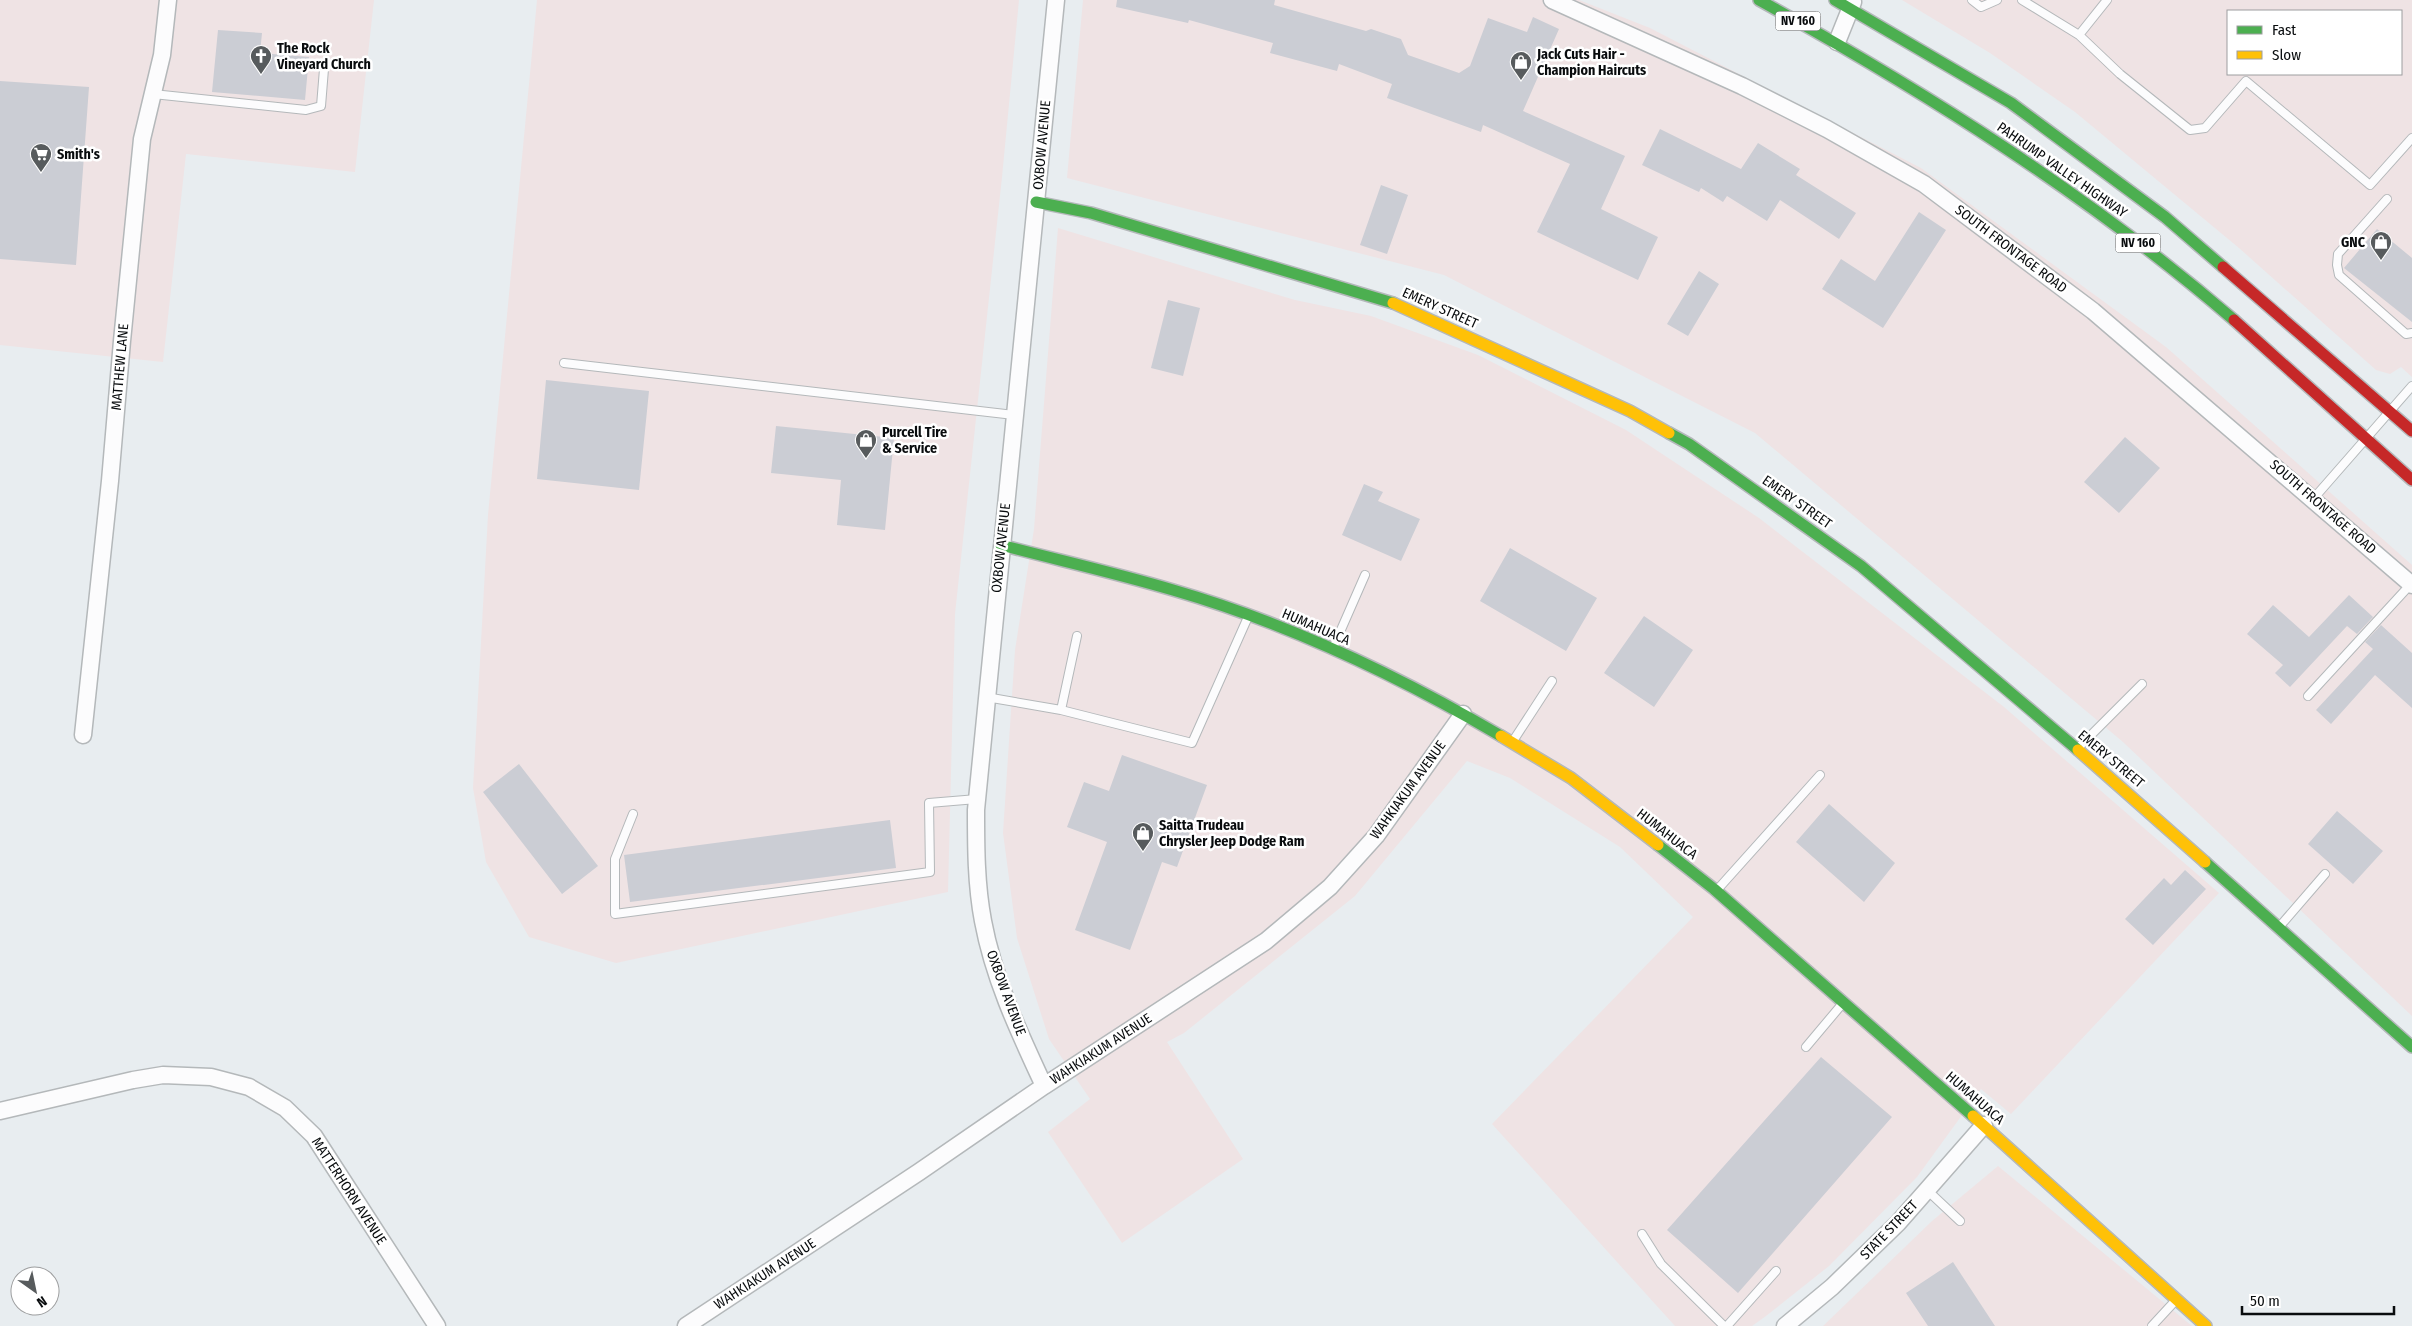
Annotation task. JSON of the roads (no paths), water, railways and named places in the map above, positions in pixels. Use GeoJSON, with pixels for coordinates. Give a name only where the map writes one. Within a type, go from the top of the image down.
{"type":"FeatureCollection","features":[{"type":"Feature","properties":{"kind":"main road","name":"PAHRUMP VALLEY HIGHWAY"},"geometry":{"type":"LineString","coordinates":[[1759,0],[1837,42],[1946,107],[2085,201],[2184,279],[2412,480]]}},
{"type":"Feature","properties":{"kind":"main road","name":"PAHRUMP VALLEY HIGHWAY"},"geometry":{"type":"LineString","coordinates":[[1835,0],[1852,4],[2010,104],[2165,217],[2412,431]]}},
{"type":"Feature","properties":{"kind":"main road","name":"EMERY STREET"},"geometry":{"type":"LineString","coordinates":[[1036,202],[1091,213],[1400,305],[1630,411],[1689,444],[1861,566],[2077,750],[2280,927],[2412,1047]]}},
{"type":"Feature","properties":{"kind":"main road","name":"HUMAHUACA"},"geometry":{"type":"LineString","coordinates":[[1001,545],[1164,588],[1249,616],[1332,649],[1463,714],[1571,778],[1716,891],[1984,1124],[2206,1326]]}},
{"type":"Feature","properties":{"kind":"street","name":"MATTHEW LANE"},"geometry":{"type":"LineString","coordinates":[[83,735],[110,481],[142,139],[162,55],[168,0]]}},
{"type":"Feature","properties":{"kind":"street","name":"OXBOW AVENUE"},"geometry":{"type":"LineString","coordinates":[[1044,1086],[1012,1017],[994,968],[987,940],[977,865],[977,799],[1056,0]]}},
{"type":"Feature","properties":{"kind":"street","name":"SOUTH FRONTAGE ROAD"},"geometry":{"type":"LineString","coordinates":[[1552,0],[1742,86],[1827,129],[1924,184],[2093,311],[2314,498],[2412,584]]}},
{"type":"Feature","properties":{"kind":"street"},"geometry":{"type":"LineString","coordinates":[[1837,42],[1852,4]]}},
{"type":"Feature","properties":{"kind":"street","name":"WAHKIAKUM AVENUE"},"geometry":{"type":"LineString","coordinates":[[686,1326],[919,1172],[1044,1086],[1266,941],[1330,886],[1376,836],[1463,714]]}},
{"type":"Feature","properties":{"kind":"street","name":"MATTERHORN AVENUE"},"geometry":{"type":"LineString","coordinates":[[0,1110],[132,1080],[164,1075],[211,1077],[249,1087],[286,1108],[314,1136],[437,1326]]}},
{"type":"Feature","properties":{"kind":"street","name":"STATE STREET"},"geometry":{"type":"LineString","coordinates":[[1785,1326],[1832,1287],[1878,1242],[1984,1124]]}},
{"type":"Feature","properties":{"kind":"lane"},"geometry":{"type":"LineString","coordinates":[[1972,0],[1981,7],[1997,0]]}},
{"type":"Feature","properties":{"kind":"lane"},"geometry":{"type":"LineString","coordinates":[[2022,0],[2079,35],[2120,74],[2190,130],[2206,128],[2246,81],[2370,184],[2412,138]]}},
{"type":"Feature","properties":{"kind":"lane"},"geometry":{"type":"LineString","coordinates":[[2079,35],[2107,0]]}},
{"type":"Feature","properties":{"kind":"lane"},"geometry":{"type":"LineString","coordinates":[[153,94],[306,110],[321,106],[324,69]]}},
{"type":"Feature","properties":{"kind":"lane"},"geometry":{"type":"LineString","coordinates":[[2388,199],[2338,254],[2337,265],[2339,275],[2406,334],[2412,333]]}},
{"type":"Feature","properties":{"kind":"lane"},"geometry":{"type":"LineString","coordinates":[[564,363],[1014,415]]}},
{"type":"Feature","properties":{"kind":"lane"},"geometry":{"type":"LineString","coordinates":[[2314,498],[2412,386]]}},
{"type":"Feature","properties":{"kind":"lane"},"geometry":{"type":"LineString","coordinates":[[1332,649],[1365,575]]}},
{"type":"Feature","properties":{"kind":"lane"},"geometry":{"type":"LineString","coordinates":[[2308,696],[2412,584]]}},
{"type":"Feature","properties":{"kind":"lane"},"geometry":{"type":"LineString","coordinates":[[986,697],[1061,710],[1192,743],[1249,616]]}},
{"type":"Feature","properties":{"kind":"lane"},"geometry":{"type":"LineString","coordinates":[[1061,710],[1077,636]]}},
{"type":"Feature","properties":{"kind":"lane"},"geometry":{"type":"LineString","coordinates":[[1512,743],[1552,681]]}},
{"type":"Feature","properties":{"kind":"lane"},"geometry":{"type":"LineString","coordinates":[[2077,750],[2142,684]]}},
{"type":"Feature","properties":{"kind":"lane"},"geometry":{"type":"LineString","coordinates":[[1716,891],[1820,775]]}},
{"type":"Feature","properties":{"kind":"lane"},"geometry":{"type":"LineString","coordinates":[[633,814],[614,859],[615,914],[930,872],[929,803],[977,799]]}},
{"type":"Feature","properties":{"kind":"lane"},"geometry":{"type":"LineString","coordinates":[[2280,927],[2325,874]]}},
{"type":"Feature","properties":{"kind":"lane"},"geometry":{"type":"LineString","coordinates":[[1806,1048],[1844,1003]]}},
{"type":"Feature","properties":{"kind":"lane"},"geometry":{"type":"LineString","coordinates":[[1926,1189],[1960,1221]]}},
{"type":"Feature","properties":{"kind":"lane"},"geometry":{"type":"LineString","coordinates":[[1642,1234],[1661,1264],[1726,1326],[1776,1270]]}},
{"type":"Feature","properties":{"kind":"lane"},"geometry":{"type":"LineString","coordinates":[[2152,1326],[2176,1300]]}},
{"type":"Feature","properties":{"kind":"place","name":"The Rock Vineyard Church"},"geometry":{"type":"Point","coordinates":[261,75]}},
{"type":"Feature","properties":{"kind":"place","name":"Jack Cuts Hair - Champion Haircuts"},"geometry":{"type":"Point","coordinates":[1521,81]}},
{"type":"Feature","properties":{"kind":"place","name":"Smith's"},"geometry":{"type":"Point","coordinates":[41,173]}},
{"type":"Feature","properties":{"kind":"place","name":"GNC"},"geometry":{"type":"Point","coordinates":[2381,261]}},
{"type":"Feature","properties":{"kind":"place","name":"Purcell Tire & Service"},"geometry":{"type":"Point","coordinates":[866,459]}},
{"type":"Feature","properties":{"kind":"place","name":"Saitta Trudeau Chrysler Jeep Dodge Ram"},"geometry":{"type":"Point","coordinates":[1143,852]}}]}
